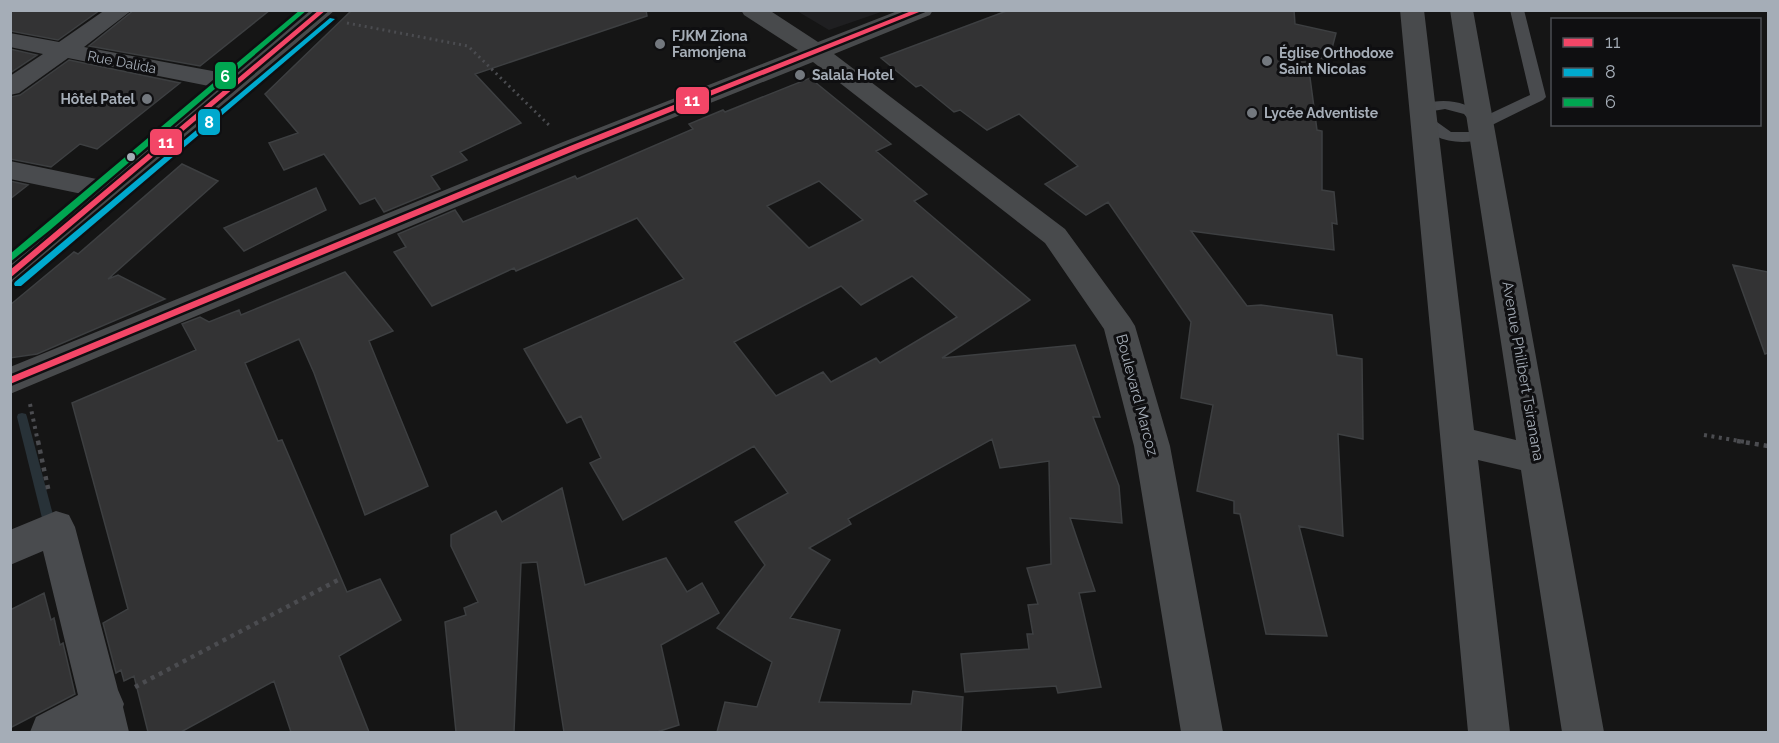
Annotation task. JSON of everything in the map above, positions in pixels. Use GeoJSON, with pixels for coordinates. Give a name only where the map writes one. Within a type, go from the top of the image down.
{"type":"FeatureCollection","features":[{"type":"Feature","properties":{"kind":"main road","name":"Boulevard Marcoz"},"geometry":{"type":"LineString","coordinates":[[752,10],[815,51],[1055,236],[1119,326],[1152,446],[1202,732]]}},
{"type":"Feature","properties":{"kind":"main road"},"geometry":{"type":"LineString","coordinates":[[21,382],[573,148],[922,10]]}},
{"type":"Feature","properties":{"kind":"main road"},"geometry":{"type":"LineString","coordinates":[[1412,10],[1489,732]]}},
{"type":"Feature","properties":{"kind":"main road","name":"Avenue Philibert Tsiranana"},"geometry":{"type":"LineString","coordinates":[[1461,10],[1583,732]]}},
{"type":"Feature","properties":{"kind":"main road"},"geometry":{"type":"LineString","coordinates":[[10,275],[111,191],[234,83],[320,14]]}},
{"type":"Feature","properties":{"kind":"main road"},"geometry":{"type":"LineString","coordinates":[[1457,441],[1537,459]]}},
{"type":"Feature","properties":{"kind":"street"},"geometry":{"type":"LineString","coordinates":[[10,88],[121,10]]}},
{"type":"Feature","properties":{"kind":"street","name":"Rue Dalida"},"geometry":{"type":"LineString","coordinates":[[10,40],[234,83]]}},
{"type":"Feature","properties":{"kind":"street"},"geometry":{"type":"LineString","coordinates":[[10,170],[111,191]]}},
{"type":"Feature","properties":{"kind":"street"},"geometry":{"type":"LineString","coordinates":[[10,548],[56,527],[105,718],[51,732]]}},
{"type":"Feature","properties":{"kind":"lane"},"geometry":{"type":"LineString","coordinates":[[1481,124],[1538,97],[1517,10]]}},
{"type":"Feature","properties":{"kind":"lane"},"geometry":{"type":"LineString","coordinates":[[1446,104],[1469,111],[1481,124],[1478,136],[1458,139],[1435,132],[1422,118],[1427,107],[1446,104]]}},
{"type":"Feature","properties":{"kind":"path"},"geometry":{"type":"LineString","coordinates":[[320,14],[468,46],[573,148]]}},
{"type":"Feature","properties":{"kind":"path"},"geometry":{"type":"LineString","coordinates":[[21,382],[56,527]]}},
{"type":"Feature","properties":{"kind":"path"},"geometry":{"type":"LineString","coordinates":[[1704,435],[1768,446]]}},
{"type":"Feature","properties":{"kind":"path"},"geometry":{"type":"LineString","coordinates":[[105,718],[338,580]]}},
{"type":"Feature","properties":{"kind":"shaded area"},"geometry":{"type":"Polygon","coordinates":[[[797,11],[884,11],[829,30],[797,11]]]}},
{"type":"Feature","properties":{"kind":"building"},"geometry":{"type":"Polygon","coordinates":[[[10,10],[100,10],[58,40],[10,31],[10,10]]]}},
{"type":"Feature","properties":{"kind":"building"},"geometry":{"type":"Polygon","coordinates":[[[134,10],[270,10],[200,66],[89,46],[134,10]]]}},
{"type":"Feature","properties":{"kind":"building"},"geometry":{"type":"Polygon","coordinates":[[[352,10],[646,10],[647,16],[475,74],[521,123],[460,152],[467,160],[431,176],[440,189],[384,212],[375,198],[360,204],[324,154],[284,170],[269,143],[298,133],[265,94],[352,10]]]}},
{"type":"Feature","properties":{"kind":"building"},"geometry":{"type":"Polygon","coordinates":[[[1009,10],[1294,10],[1295,24],[1336,33],[1329,60],[1307,55],[1317,130],[1322,131],[1322,190],[1334,192],[1337,224],[1332,223],[1334,250],[1191,231],[1247,306],[1261,305],[1332,315],[1337,355],[1362,359],[1363,439],[1338,434],[1343,536],[1299,526],[1327,636],[1266,634],[1240,514],[1234,513],[1234,501],[1197,491],[1213,405],[1181,398],[1191,322],[1108,202],[1086,215],[1045,184],[1078,166],[1019,114],[987,130],[960,110],[954,112],[921,85],[916,87],[881,58],[1009,10]]]}},
{"type":"Feature","properties":{"kind":"building"},"geometry":{"type":"Polygon","coordinates":[[[10,49],[37,55],[10,73],[10,49]]]}},
{"type":"Feature","properties":{"kind":"building"},"geometry":{"type":"Polygon","coordinates":[[[69,60],[180,83],[97,149],[80,144],[51,167],[10,159],[10,97],[20,95],[69,60]]]}},
{"type":"Feature","properties":{"kind":"building"},"geometry":{"type":"Polygon","coordinates":[[[810,78],[891,144],[876,151],[927,194],[914,201],[1030,300],[942,358],[1075,345],[1100,417],[1093,417],[1119,486],[1122,523],[1070,518],[1095,591],[1079,593],[1101,687],[1058,693],[1056,686],[965,692],[961,654],[1029,649],[1027,634],[1033,634],[1028,605],[1038,604],[1027,568],[1051,564],[1049,461],[1000,468],[992,439],[848,519],[851,524],[809,548],[830,560],[790,618],[840,630],[819,702],[911,704],[913,691],[963,697],[961,732],[717,732],[725,702],[757,707],[772,662],[717,628],[765,565],[735,522],[788,493],[754,446],[623,520],[590,463],[601,458],[581,416],[567,423],[524,349],[684,279],[637,218],[516,271],[514,268],[432,306],[394,252],[406,247],[398,234],[455,210],[463,222],[575,176],[577,179],[693,129],[689,124],[723,110],[725,112],[810,78]],[[819,181],[767,206],[809,248],[863,220],[819,181]],[[912,276],[861,305],[841,286],[734,342],[776,396],[823,372],[831,382],[876,358],[880,363],[957,317],[912,276]]]}},
{"type":"Feature","properties":{"kind":"building"},"geometry":{"type":"Polygon","coordinates":[[[182,164],[218,181],[108,279],[118,275],[165,299],[37,354],[10,358],[10,305],[74,252],[78,254],[182,164]]]}},
{"type":"Feature","properties":{"kind":"building"},"geometry":{"type":"Polygon","coordinates":[[[10,181],[28,185],[10,199],[10,181]]]}},
{"type":"Feature","properties":{"kind":"building"},"geometry":{"type":"Polygon","coordinates":[[[316,188],[326,210],[244,251],[224,228],[316,188]]]}},
{"type":"Feature","properties":{"kind":"building"},"geometry":{"type":"Polygon","coordinates":[[[1733,265],[1768,272],[1768,353],[1765,354],[1733,265]]]}},
{"type":"Feature","properties":{"kind":"building"},"geometry":{"type":"Polygon","coordinates":[[[345,272],[393,331],[369,341],[428,486],[365,515],[314,373],[299,339],[245,363],[278,441],[282,440],[347,592],[380,579],[401,620],[339,656],[369,732],[291,732],[274,681],[181,732],[148,732],[134,676],[124,681],[121,670],[116,673],[103,623],[128,609],[72,403],[196,350],[182,324],[200,317],[209,322],[239,310],[241,315],[345,272]]]}},
{"type":"Feature","properties":{"kind":"building"},"geometry":{"type":"Polygon","coordinates":[[[562,488],[585,585],[666,558],[687,592],[702,583],[719,613],[661,645],[679,725],[657,732],[564,732],[537,562],[521,563],[514,732],[456,732],[445,622],[466,615],[464,608],[478,602],[451,546],[451,535],[496,511],[502,522],[562,488]]]}},
{"type":"Feature","properties":{"kind":"building"},"geometry":{"type":"Polygon","coordinates":[[[44,593],[51,620],[54,618],[60,645],[63,643],[75,694],[10,728],[10,610],[44,593]]]}},
{"type":"Feature","properties":{"kind":"waterway"},"geometry":{"type":"LineString","coordinates":[[22,417],[50,526]]}},
{"type":"Feature","properties":{"kind":"transit line","name":"6"},"geometry":{"type":"LineString","coordinates":[[10,259],[304,10]]}},
{"type":"Feature","properties":{"kind":"transit line","name":"11"},"geometry":{"type":"LineString","coordinates":[[10,275],[323,10]]}},
{"type":"Feature","properties":{"kind":"transit line","name":"11"},"geometry":{"type":"LineString","coordinates":[[10,381],[573,148],[921,10]]}},
{"type":"Feature","properties":{"kind":"transit line","name":"8"},"geometry":{"type":"LineString","coordinates":[[18,284],[332,19]]}},
{"type":"Feature","properties":{"kind":"place","name":"FJKM Ziona Famonjena"},"geometry":{"type":"Point","coordinates":[660,44]}},
{"type":"Feature","properties":{"kind":"place","name":"Église Orthodoxe Saint Nicolas"},"geometry":{"type":"Point","coordinates":[1267,61]}},
{"type":"Feature","properties":{"kind":"place","name":"Salala Hotel"},"geometry":{"type":"Point","coordinates":[800,75]}},
{"type":"Feature","properties":{"kind":"place","name":"Hôtel Patel"},"geometry":{"type":"Point","coordinates":[147,99]}},
{"type":"Feature","properties":{"kind":"place","name":"Lycée Adventiste"},"geometry":{"type":"Point","coordinates":[1252,113]}}]}
